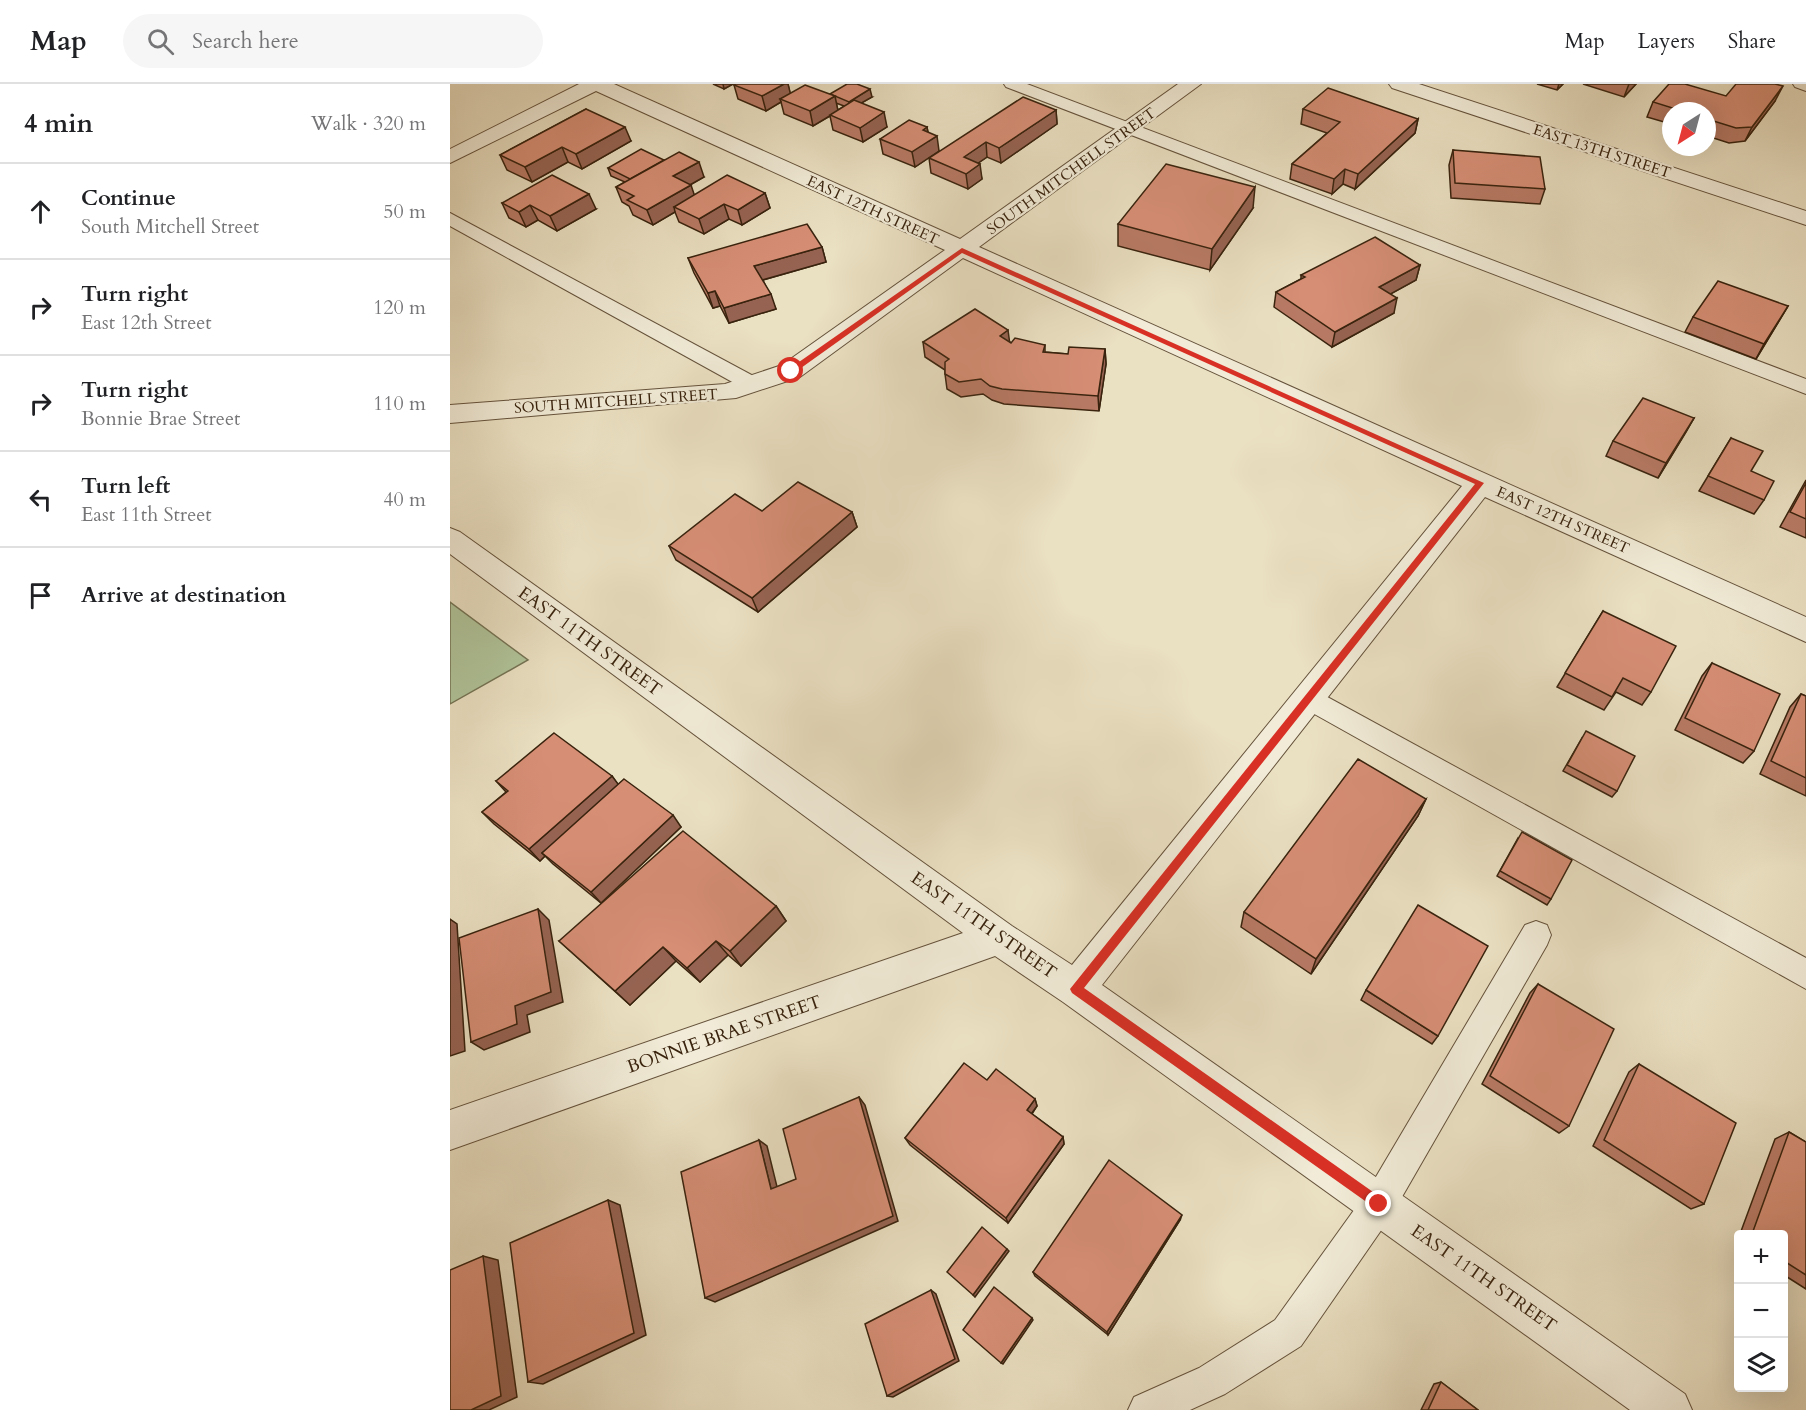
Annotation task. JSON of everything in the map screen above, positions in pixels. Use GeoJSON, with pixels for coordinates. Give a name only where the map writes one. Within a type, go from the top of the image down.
{"type":"FeatureCollection","features":[{"type":"Feature","properties":{"kind":"street"},"geometry":{"type":"LineString","coordinates":[[450,157],[596,84]]}},
{"type":"Feature","properties":{"kind":"street","name":"EAST 12TH STREET"},"geometry":{"type":"LineString","coordinates":[[596,84],[1806,630]]}},
{"type":"Feature","properties":{"kind":"street","name":"SOUTH MITCHELL STREET"},"geometry":{"type":"LineString","coordinates":[[450,414],[727,392],[791,371],[1191,84]]}},
{"type":"Feature","properties":{"kind":"street","name":"EAST 13TH STREET"},"geometry":{"type":"LineString","coordinates":[[1399,84],[1806,218]]}},
{"type":"Feature","properties":{"kind":"street"},"geometry":{"type":"LineString","coordinates":[[1076,989],[1480,483]]}},
{"type":"Feature","properties":{"kind":"street","name":"EAST 11TH STREET"},"geometry":{"type":"LineString","coordinates":[[450,539],[999,938],[1076,989],[1669,1410]]}},
{"type":"Feature","properties":{"kind":"street","name":"BONNIE BRAE STREET"},"geometry":{"type":"LineString","coordinates":[[450,1130],[999,938]]}},
{"type":"Feature","properties":{"kind":"lane"},"geometry":{"type":"LineString","coordinates":[[1012,84],[1806,387]]}},
{"type":"Feature","properties":{"kind":"lane"},"geometry":{"type":"LineString","coordinates":[[1801,84],[1806,86]]}},
{"type":"Feature","properties":{"kind":"lane"},"geometry":{"type":"LineString","coordinates":[[450,219],[752,384]]}},
{"type":"Feature","properties":{"kind":"lane"},"geometry":{"type":"LineString","coordinates":[[1309,698],[1806,974]]}},
{"type":"Feature","properties":{"kind":"lane"},"geometry":{"type":"LineString","coordinates":[[1147,1410],[1212,1381],[1288,1333],[1379,1204],[1536,935]]}},
{"type":"Feature","properties":{"kind":"green space"},"geometry":{"type":"Polygon","coordinates":[[[450,602],[528,660],[450,704],[450,602]]]}},
{"type":"Feature","properties":{"kind":"building"},"geometry":{"type":"Polygon","coordinates":[[[735,84],[784,84],[762,96],[735,84]]]}},
{"type":"Feature","properties":{"kind":"building"},"geometry":{"type":"Polygon","coordinates":[[[847,84],[857,84],[870,89],[849,102],[830,94],[847,84]]]}},
{"type":"Feature","properties":{"kind":"building"},"geometry":{"type":"Polygon","coordinates":[[[1669,84],[1685,84],[1726,96],[1736,84],[1783,86],[1752,127],[1736,128],[1716,122],[1716,102],[1662,102],[1662,105],[1653,102],[1669,84]]]}},
{"type":"Feature","properties":{"kind":"building"},"geometry":{"type":"Polygon","coordinates":[[[805,85],[835,96],[810,111],[780,99],[805,85]]]}},
{"type":"Feature","properties":{"kind":"building"},"geometry":{"type":"Polygon","coordinates":[[[1328,88],[1418,119],[1358,174],[1345,169],[1334,179],[1292,164],[1340,122],[1303,109],[1328,88]]]}},
{"type":"Feature","properties":{"kind":"building"},"geometry":{"type":"Polygon","coordinates":[[[1023,97],[1056,110],[999,148],[986,142],[964,157],[980,164],[966,174],[929,158],[1023,97]]]}},
{"type":"Feature","properties":{"kind":"building"},"geometry":{"type":"Polygon","coordinates":[[[854,100],[884,112],[860,128],[830,115],[854,100]]]}},
{"type":"Feature","properties":{"kind":"building"},"geometry":{"type":"Polygon","coordinates":[[[586,109],[625,127],[576,154],[562,147],[525,167],[500,155],[586,109]]]}},
{"type":"Feature","properties":{"kind":"building"},"geometry":{"type":"Polygon","coordinates":[[[909,120],[927,127],[923,130],[937,136],[912,152],[880,139],[909,120]]]}},
{"type":"Feature","properties":{"kind":"building"},"geometry":{"type":"Polygon","coordinates":[[[641,149],[664,160],[630,179],[608,168],[641,149]]]}},
{"type":"Feature","properties":{"kind":"building"},"geometry":{"type":"Polygon","coordinates":[[[1453,150],[1540,157],[1545,189],[1455,183],[1453,150]]]}},
{"type":"Feature","properties":{"kind":"building"},"geometry":{"type":"Polygon","coordinates":[[[679,152],[699,162],[673,176],[691,185],[647,210],[627,200],[634,196],[616,187],[679,152]]]}},
{"type":"Feature","properties":{"kind":"building"},"geometry":{"type":"Polygon","coordinates":[[[1166,164],[1255,187],[1212,249],[1118,224],[1166,164]]]}},
{"type":"Feature","properties":{"kind":"building"},"geometry":{"type":"Polygon","coordinates":[[[552,175],[589,194],[550,216],[530,205],[519,212],[502,203],[552,175]]]}},
{"type":"Feature","properties":{"kind":"building"},"geometry":{"type":"Polygon","coordinates":[[[727,175],[765,193],[738,210],[724,204],[699,219],[674,207],[727,175]]]}},
{"type":"Feature","properties":{"kind":"building"},"geometry":{"type":"Polygon","coordinates":[[[807,224],[822,247],[754,266],[771,294],[724,308],[715,291],[708,293],[688,258],[807,224]]]}},
{"type":"Feature","properties":{"kind":"building"},"geometry":{"type":"Polygon","coordinates":[[[1375,237],[1420,265],[1379,287],[1397,298],[1335,332],[1276,292],[1305,277],[1301,275],[1375,237]]]}},
{"type":"Feature","properties":{"kind":"building"},"geometry":{"type":"Polygon","coordinates":[[[1718,281],[1788,306],[1764,344],[1693,317],[1718,281]]]}},
{"type":"Feature","properties":{"kind":"building"},"geometry":{"type":"Polygon","coordinates":[[[975,309],[1008,330],[1000,336],[1011,343],[1015,338],[1045,345],[1043,352],[1068,354],[1069,347],[1105,349],[1098,396],[1002,389],[990,386],[981,379],[959,382],[945,374],[945,362],[949,359],[923,342],[975,309]]]}},
{"type":"Feature","properties":{"kind":"building"},"geometry":{"type":"Polygon","coordinates":[[[1643,398],[1694,418],[1666,463],[1613,441],[1643,398]]]}},
{"type":"Feature","properties":{"kind":"building"},"geometry":{"type":"Polygon","coordinates":[[[1731,438],[1763,451],[1751,471],[1774,481],[1764,500],[1708,476],[1731,438]]]}},
{"type":"Feature","properties":{"kind":"building"},"geometry":{"type":"Polygon","coordinates":[[[798,482],[852,512],[752,598],[669,546],[735,494],[762,511],[798,482]]]}},
{"type":"Feature","properties":{"kind":"building"},"geometry":{"type":"Polygon","coordinates":[[[1806,483],[1806,519],[1790,512],[1806,483]]]}},
{"type":"Feature","properties":{"kind":"building"},"geometry":{"type":"Polygon","coordinates":[[[1603,611],[1676,646],[1651,692],[1623,678],[1612,697],[1565,673],[1603,611]]]}},
{"type":"Feature","properties":{"kind":"building"},"geometry":{"type":"Polygon","coordinates":[[[1712,663],[1780,694],[1754,751],[1685,718],[1712,663]]]}},
{"type":"Feature","properties":{"kind":"building"},"geometry":{"type":"Polygon","coordinates":[[[1801,694],[1806,696],[1806,778],[1771,761],[1801,694]]]}},
{"type":"Feature","properties":{"kind":"building"},"geometry":{"type":"Polygon","coordinates":[[[1586,731],[1635,756],[1617,791],[1567,765],[1586,731]]]}},
{"type":"Feature","properties":{"kind":"building"},"geometry":{"type":"Polygon","coordinates":[[[554,733],[612,776],[529,849],[482,812],[508,791],[496,781],[554,733]]]}},
{"type":"Feature","properties":{"kind":"building"},"geometry":{"type":"Polygon","coordinates":[[[1358,759],[1426,799],[1316,959],[1244,912],[1358,759]]]}},
{"type":"Feature","properties":{"kind":"building"},"geometry":{"type":"Polygon","coordinates":[[[624,779],[673,815],[591,892],[542,853],[624,779]]]}},
{"type":"Feature","properties":{"kind":"building"},"geometry":{"type":"Polygon","coordinates":[[[683,831],[776,906],[730,951],[716,941],[687,968],[663,947],[615,991],[559,941],[683,831]]]}},
{"type":"Feature","properties":{"kind":"building"},"geometry":{"type":"Polygon","coordinates":[[[1522,832],[1572,860],[1551,899],[1500,871],[1522,832]]]}},
{"type":"Feature","properties":{"kind":"building"},"geometry":{"type":"Polygon","coordinates":[[[1418,905],[1488,946],[1438,1036],[1366,990],[1418,905]]]}},
{"type":"Feature","properties":{"kind":"building"},"geometry":{"type":"Polygon","coordinates":[[[538,909],[551,992],[515,1006],[517,1024],[471,1042],[459,938],[538,909]]]}},
{"type":"Feature","properties":{"kind":"building"},"geometry":{"type":"Polygon","coordinates":[[[1538,984],[1614,1029],[1569,1126],[1490,1076],[1538,984]]]}},
{"type":"Feature","properties":{"kind":"building"},"geometry":{"type":"Polygon","coordinates":[[[964,1063],[987,1080],[996,1069],[1035,1099],[1027,1110],[1063,1137],[1006,1218],[905,1138],[964,1063]]]}},
{"type":"Feature","properties":{"kind":"building"},"geometry":{"type":"Polygon","coordinates":[[[1639,1064],[1736,1123],[1704,1204],[1604,1140],[1639,1064]]]}},
{"type":"Feature","properties":{"kind":"building"},"geometry":{"type":"Polygon","coordinates":[[[859,1097],[893,1216],[705,1298],[681,1172],[759,1140],[771,1189],[796,1179],[783,1129],[859,1097]]]}},
{"type":"Feature","properties":{"kind":"building"},"geometry":{"type":"Polygon","coordinates":[[[1789,1132],[1806,1142],[1806,1275],[1788,1264],[1788,1230],[1753,1230],[1789,1132]]]}},
{"type":"Feature","properties":{"kind":"building"},"geometry":{"type":"Polygon","coordinates":[[[1109,1160],[1182,1215],[1107,1332],[1033,1272],[1109,1160]]]}},
{"type":"Feature","properties":{"kind":"building"},"geometry":{"type":"Polygon","coordinates":[[[608,1200],[634,1333],[528,1382],[510,1243],[608,1200]]]}},
{"type":"Feature","properties":{"kind":"building"},"geometry":{"type":"Polygon","coordinates":[[[982,1227],[1007,1249],[973,1295],[947,1272],[982,1227]]]}},
{"type":"Feature","properties":{"kind":"building"},"geometry":{"type":"Polygon","coordinates":[[[483,1256],[501,1396],[471,1410],[450,1410],[450,1270],[483,1256]]]}},
{"type":"Feature","properties":{"kind":"building"},"geometry":{"type":"Polygon","coordinates":[[[994,1287],[1032,1318],[1001,1363],[963,1330],[994,1287]]]}},
{"type":"Feature","properties":{"kind":"building"},"geometry":{"type":"Polygon","coordinates":[[[931,1290],[955,1359],[887,1396],[865,1324],[931,1290]]]}},
{"type":"Feature","properties":{"kind":"building"},"geometry":{"type":"Polygon","coordinates":[[[1441,1382],[1478,1410],[1428,1410],[1441,1382]]]}},
{"type":"Feature","properties":{"kind":"route"},"geometry":{"type":"LineString","coordinates":[[791,371],[962,250],[1480,483],[1076,989],[1379,1204]]}}]}
